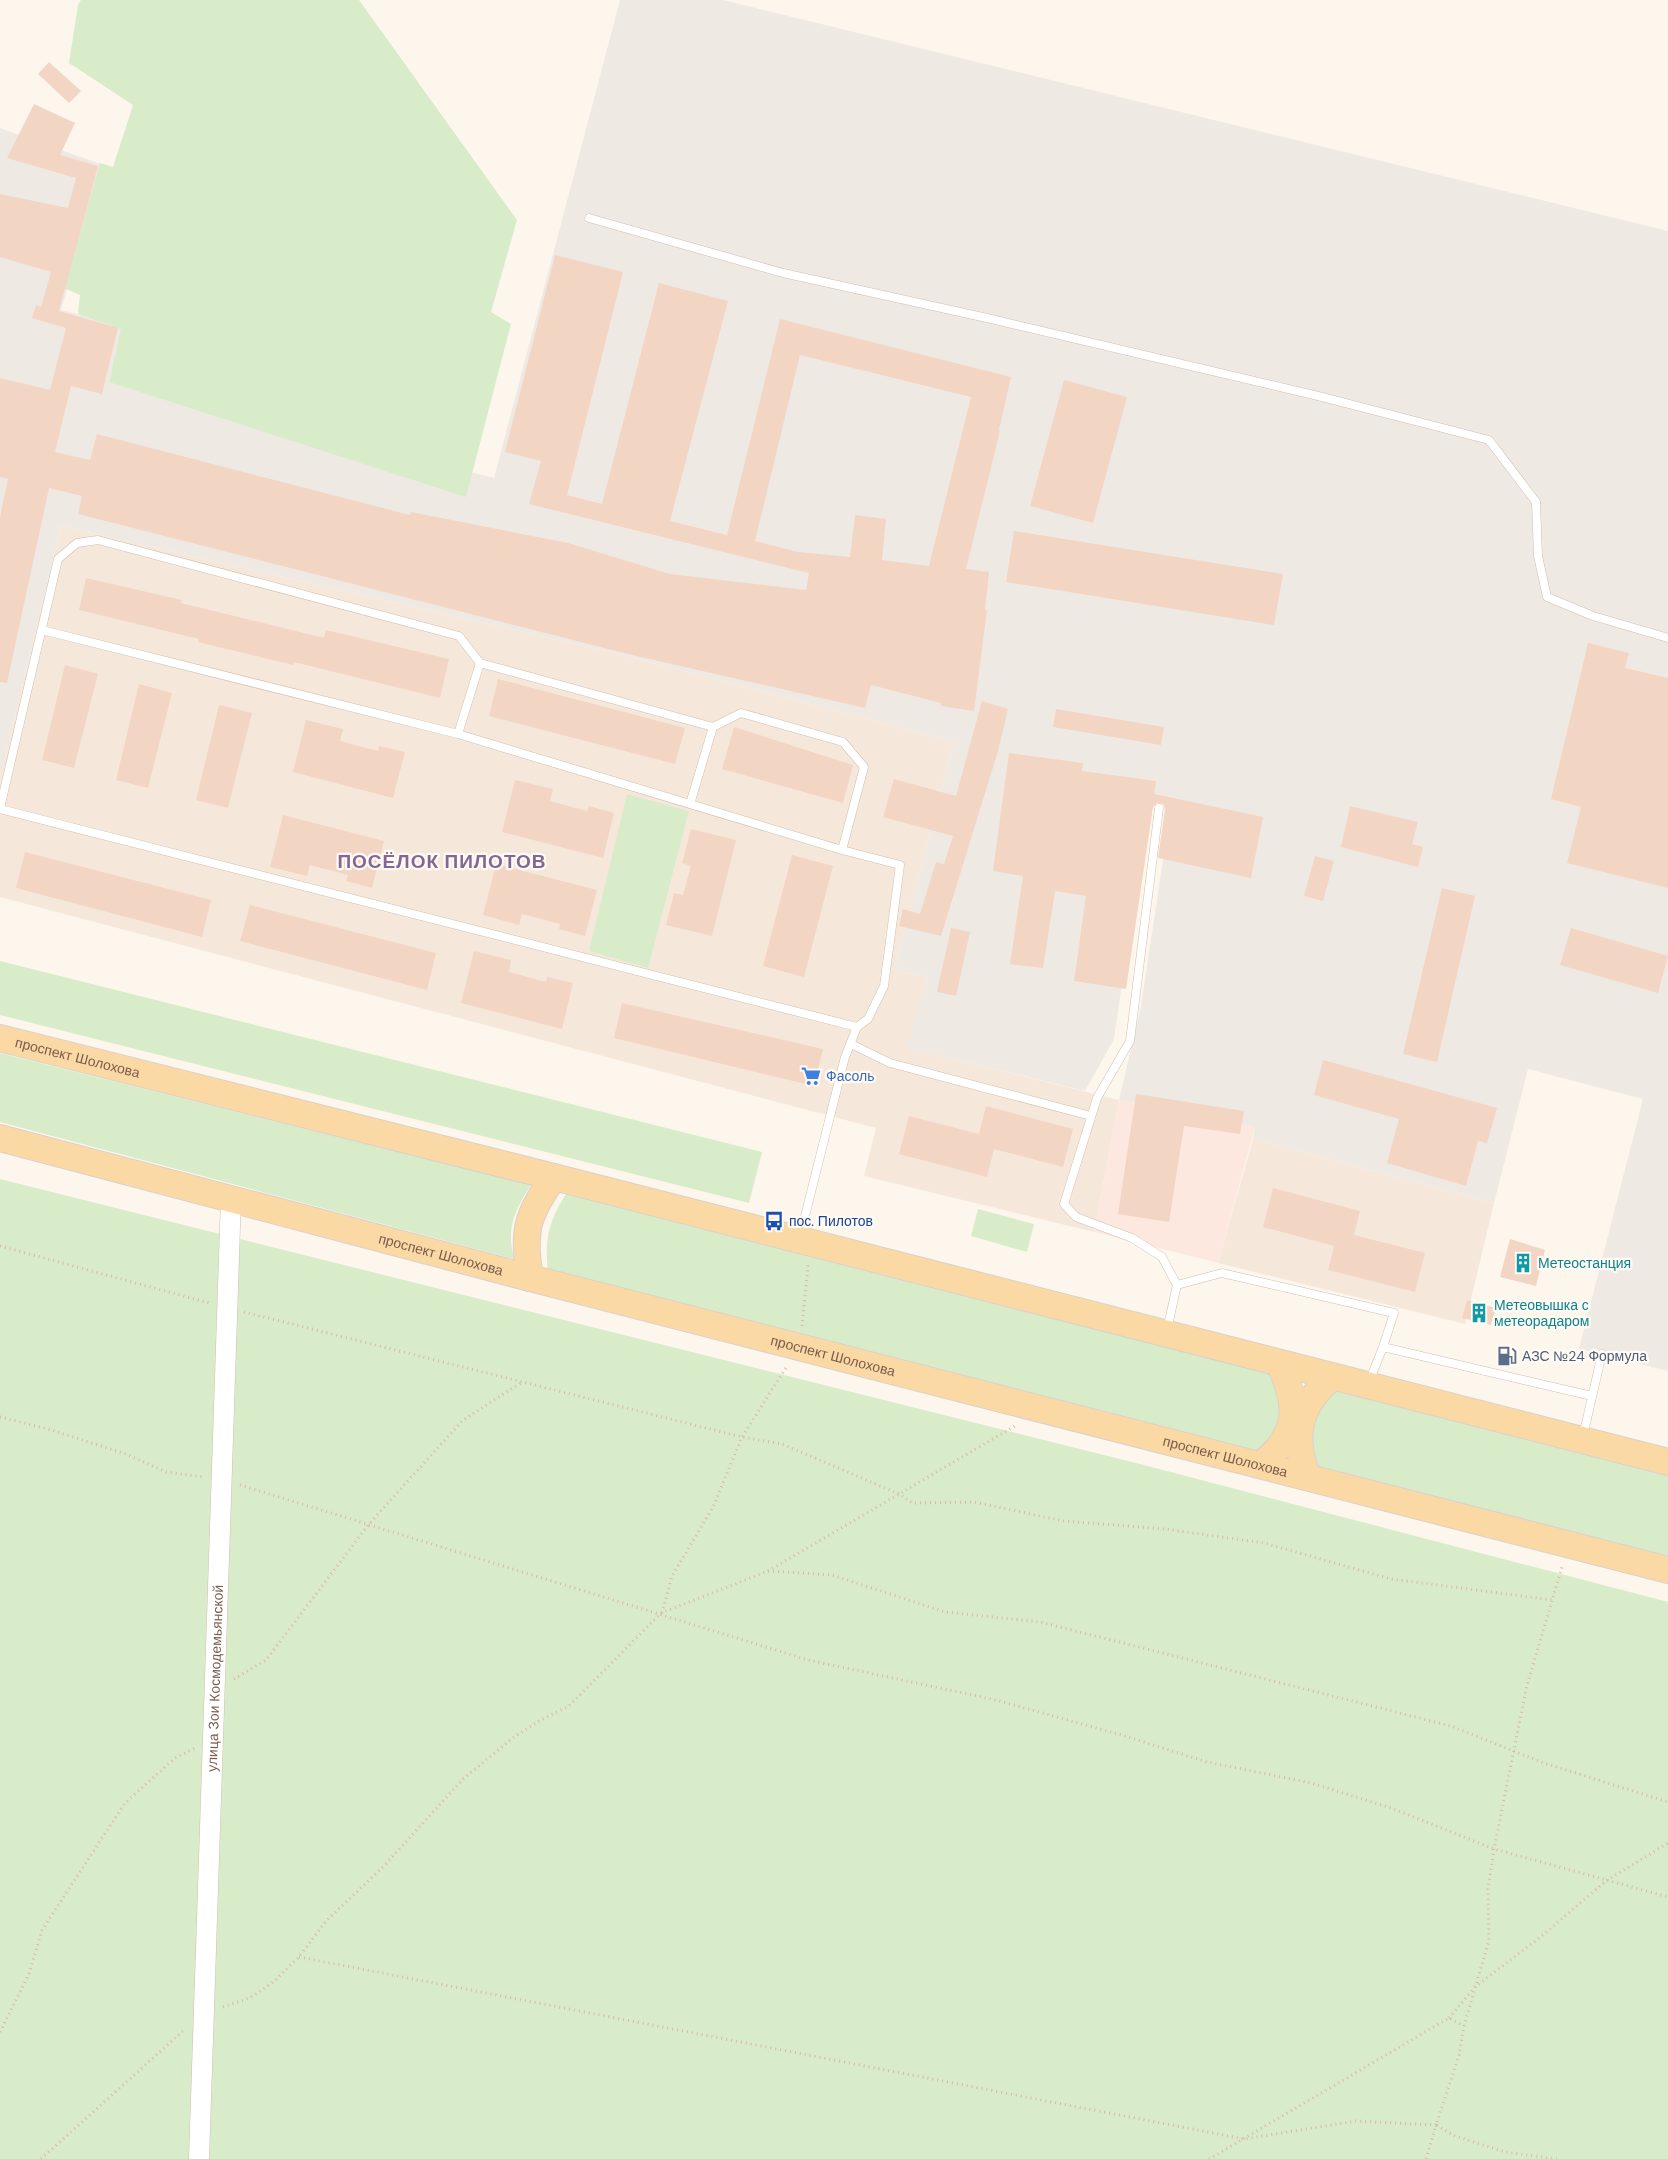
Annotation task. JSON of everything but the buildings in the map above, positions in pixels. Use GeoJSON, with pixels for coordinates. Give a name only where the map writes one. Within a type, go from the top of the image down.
{"type":"FeatureCollection","features":[{"type":"Feature","properties":{"kind":"main road","name":"проспект Шолохова"},"geometry":{"type":"LineString","coordinates":[[0,1038],[554,1177],[1668,1462]]}},
{"type":"Feature","properties":{"kind":"main road","name":"проспект Шолохова"},"geometry":{"type":"LineString","coordinates":[[0,1138],[231,1197],[530,1278],[1668,1570]]}},
{"type":"Feature","properties":{"kind":"main road"},"geometry":{"type":"LineString","coordinates":[[530,1278],[526,1237],[529,1221],[540,1196],[554,1177]]}},
{"type":"Feature","properties":{"kind":"main road"},"geometry":{"type":"LineString","coordinates":[[1260,1465],[1276,1453],[1290,1431],[1293,1409],[1289,1385],[1279,1363]]}},
{"type":"Feature","properties":{"kind":"main road"},"geometry":{"type":"LineString","coordinates":[[1308,1477],[1300,1458],[1299,1432],[1304,1411],[1317,1390],[1332,1377]]}},
{"type":"Feature","properties":{"kind":"street","name":"улица Зои Космодемьянской"},"geometry":{"type":"LineString","coordinates":[[199,2159],[231,1197]]}},
{"type":"Feature","properties":{"kind":"lane"},"geometry":{"type":"LineString","coordinates":[[588,218],[783,273],[987,318],[1318,396],[1489,440],[1536,502],[1538,556],[1547,597],[1593,616],[1668,638]]}},
{"type":"Feature","properties":{"kind":"lane"},"geometry":{"type":"LineString","coordinates":[[842,850],[864,767],[843,742],[741,713],[713,727],[480,664],[458,636],[98,540],[77,543],[58,559],[0,808],[857,1027]]}},
{"type":"Feature","properties":{"kind":"lane"},"geometry":{"type":"LineString","coordinates":[[42,630],[458,734],[842,850],[900,865],[884,986],[868,1018],[857,1027],[845,1057],[805,1242]]}},
{"type":"Feature","properties":{"kind":"lane"},"geometry":{"type":"LineString","coordinates":[[458,734],[480,664]]}},
{"type":"Feature","properties":{"kind":"lane"},"geometry":{"type":"LineString","coordinates":[[690,804],[713,727]]}},
{"type":"Feature","properties":{"kind":"lane"},"geometry":{"type":"LineString","coordinates":[[1159,808],[1130,1041],[1097,1098],[1064,1204],[1076,1217],[1132,1238],[1162,1257],[1177,1285],[1166,1334]]}},
{"type":"Feature","properties":{"kind":"lane"},"geometry":{"type":"LineString","coordinates":[[850,1044],[890,1064],[1091,1116]]}},
{"type":"Feature","properties":{"kind":"lane"},"geometry":{"type":"LineString","coordinates":[[1177,1285],[1222,1272],[1394,1313],[1384,1347],[1367,1386]]}},
{"type":"Feature","properties":{"kind":"lane"},"geometry":{"type":"LineString","coordinates":[[1384,1347],[1592,1396]]}},
{"type":"Feature","properties":{"kind":"lane"},"geometry":{"type":"LineString","coordinates":[[1582,1440],[1602,1354]]}},
{"type":"Feature","properties":{"kind":"path"},"geometry":{"type":"LineString","coordinates":[[661,1613],[672,1576],[713,1507],[742,1437],[800,1347],[805,1242]]}},
{"type":"Feature","properties":{"kind":"path"},"geometry":{"type":"LineString","coordinates":[[0,1246],[227,1308],[742,1437],[782,1444],[899,1494],[913,1503],[974,1502],[1064,1521],[1165,1529],[1264,1543],[1391,1579],[1553,1600]]}},
{"type":"Feature","properties":{"kind":"path"},"geometry":{"type":"LineString","coordinates":[[214,1691],[266,1660],[369,1524],[462,1421],[522,1382]]}},
{"type":"Feature","properties":{"kind":"path"},"geometry":{"type":"LineString","coordinates":[[41,2159],[204,2012],[250,1998],[272,1983],[299,1957],[326,1921],[382,1868],[463,1779],[514,1737],[569,1706],[661,1613],[768,1571],[1044,1409]]}},
{"type":"Feature","properties":{"kind":"path"},"geometry":{"type":"LineString","coordinates":[[0,1417],[48,1429],[126,1454],[166,1472],[222,1479],[661,1613],[808,1660],[996,1700],[1125,1736],[1207,1762],[1311,1783],[1391,1808],[1494,1849],[1668,1897]]}},
{"type":"Feature","properties":{"kind":"path"},"geometry":{"type":"LineString","coordinates":[[1426,2159],[1458,2055],[1464,2026],[1489,1940],[1488,1890],[1494,1849],[1527,1685],[1568,1544]]}},
{"type":"Feature","properties":{"kind":"path"},"geometry":{"type":"LineString","coordinates":[[768,1571],[832,1575],[945,1612],[1040,1622],[1451,1726],[1541,1762],[1668,1802]]}},
{"type":"Feature","properties":{"kind":"path"},"geometry":{"type":"LineString","coordinates":[[0,2032],[29,1974],[42,1930],[125,1803],[175,1758],[213,1738]]}},
{"type":"Feature","properties":{"kind":"path"},"geometry":{"type":"LineString","coordinates":[[1209,2159],[1449,2018],[1475,1987],[1544,1935],[1606,1881],[1668,1843]]}},
{"type":"Feature","properties":{"kind":"path"},"geometry":{"type":"LineString","coordinates":[[299,1957],[1244,2139],[1356,2121],[1436,2126],[1455,2136],[1505,2152],[1557,2159]]}},
{"type":"Feature","properties":{"kind":"path"},"geometry":{"type":"LineString","coordinates":[[1449,2018],[1464,2026]]}},
{"type":"Feature","properties":{"kind":"shaded area"},"geometry":{"type":"Polygon","coordinates":[[[620,0],[723,0],[1668,231],[1668,1371],[1579,1349],[1643,1099],[1528,1069],[1494,1203],[1253,1139],[1255,1127],[1119,1100],[1141,1006],[1172,800],[1149,797],[1114,1039],[1085,1091],[907,1048],[928,977],[894,970],[954,742],[619,654],[61,526],[0,778],[0,128],[103,165],[61,310],[124,326],[109,381],[494,478],[620,0]]]}},
{"type":"Feature","properties":{"kind":"shaded area"},"geometry":{"type":"Polygon","coordinates":[[[61,526],[619,654],[954,742],[894,970],[928,977],[908,1048],[1119,1100],[1094,1232],[864,1176],[876,1128],[0,897],[0,778],[61,526]]]}},
{"type":"Feature","properties":{"kind":"shaded area"},"geometry":{"type":"Polygon","coordinates":[[[1119,1100],[1255,1127],[1218,1263],[1094,1232],[1119,1100]]]}},
{"type":"Feature","properties":{"kind":"shaded area"},"geometry":{"type":"Polygon","coordinates":[[[1253,1139],[1494,1203],[1465,1324],[1218,1263],[1253,1139]]]}},
{"type":"Feature","properties":{"kind":"green space"},"geometry":{"type":"Polygon","coordinates":[[[81,0],[359,0],[517,220],[491,312],[511,324],[466,497],[109,382],[121,329],[78,314],[80,295],[64,288],[100,163],[113,167],[133,105],[69,63],[78,5],[81,0]]]}},
{"type":"Feature","properties":{"kind":"green space"},"geometry":{"type":"Polygon","coordinates":[[[627,794],[689,811],[648,968],[589,951],[627,794]]]}},
{"type":"Feature","properties":{"kind":"green space"},"geometry":{"type":"Polygon","coordinates":[[[0,961],[762,1152],[749,1203],[0,1015],[0,961]]]}},
{"type":"Feature","properties":{"kind":"green space"},"geometry":{"type":"Polygon","coordinates":[[[0,1053],[531,1185],[520,1203],[513,1220],[511,1238],[514,1259],[0,1122],[0,1053]]]}},
{"type":"Feature","properties":{"kind":"green space"},"geometry":{"type":"Polygon","coordinates":[[[0,1179],[1140,1464],[1668,1602],[1668,2159],[0,2159],[0,1179]]]}},
{"type":"Feature","properties":{"kind":"green space"},"geometry":{"type":"Polygon","coordinates":[[[568,1191],[1271,1371],[1282,1407],[1280,1423],[1258,1454],[548,1270],[547,1248],[550,1229],[557,1210],[568,1191]]]}},
{"type":"Feature","properties":{"kind":"green space"},"geometry":{"type":"Polygon","coordinates":[[[978,1209],[1034,1224],[1027,1252],[971,1236],[978,1209]]]}},
{"type":"Feature","properties":{"kind":"green space"},"geometry":{"type":"Polygon","coordinates":[[[1333,1387],[1668,1472],[1668,1559],[1314,1468],[1307,1433],[1333,1387]]]}},
{"type":"Feature","properties":{"kind":"place","name":"Фасоль"},"geometry":{"type":"Point","coordinates":[811,1076]}},
{"type":"Feature","properties":{"kind":"place","name":"пос. Пилотов"},"geometry":{"type":"Point","coordinates":[774,1221]}},
{"type":"Feature","properties":{"kind":"place","name":"Метеостанция"},"geometry":{"type":"Point","coordinates":[1523,1263]}},
{"type":"Feature","properties":{"kind":"place","name":"Метеовышка с метеорадаром"},"geometry":{"type":"Point","coordinates":[1479,1313]}},
{"type":"Feature","properties":{"kind":"place","name":"АЗС №24 Формула"},"geometry":{"type":"Point","coordinates":[1507,1356]}},
{"type":"Feature","properties":{"kind":"district","name":"ПОСЁЛОК ПИЛОТОВ"},"geometry":{"type":"Point","coordinates":[442,861]}}]}
